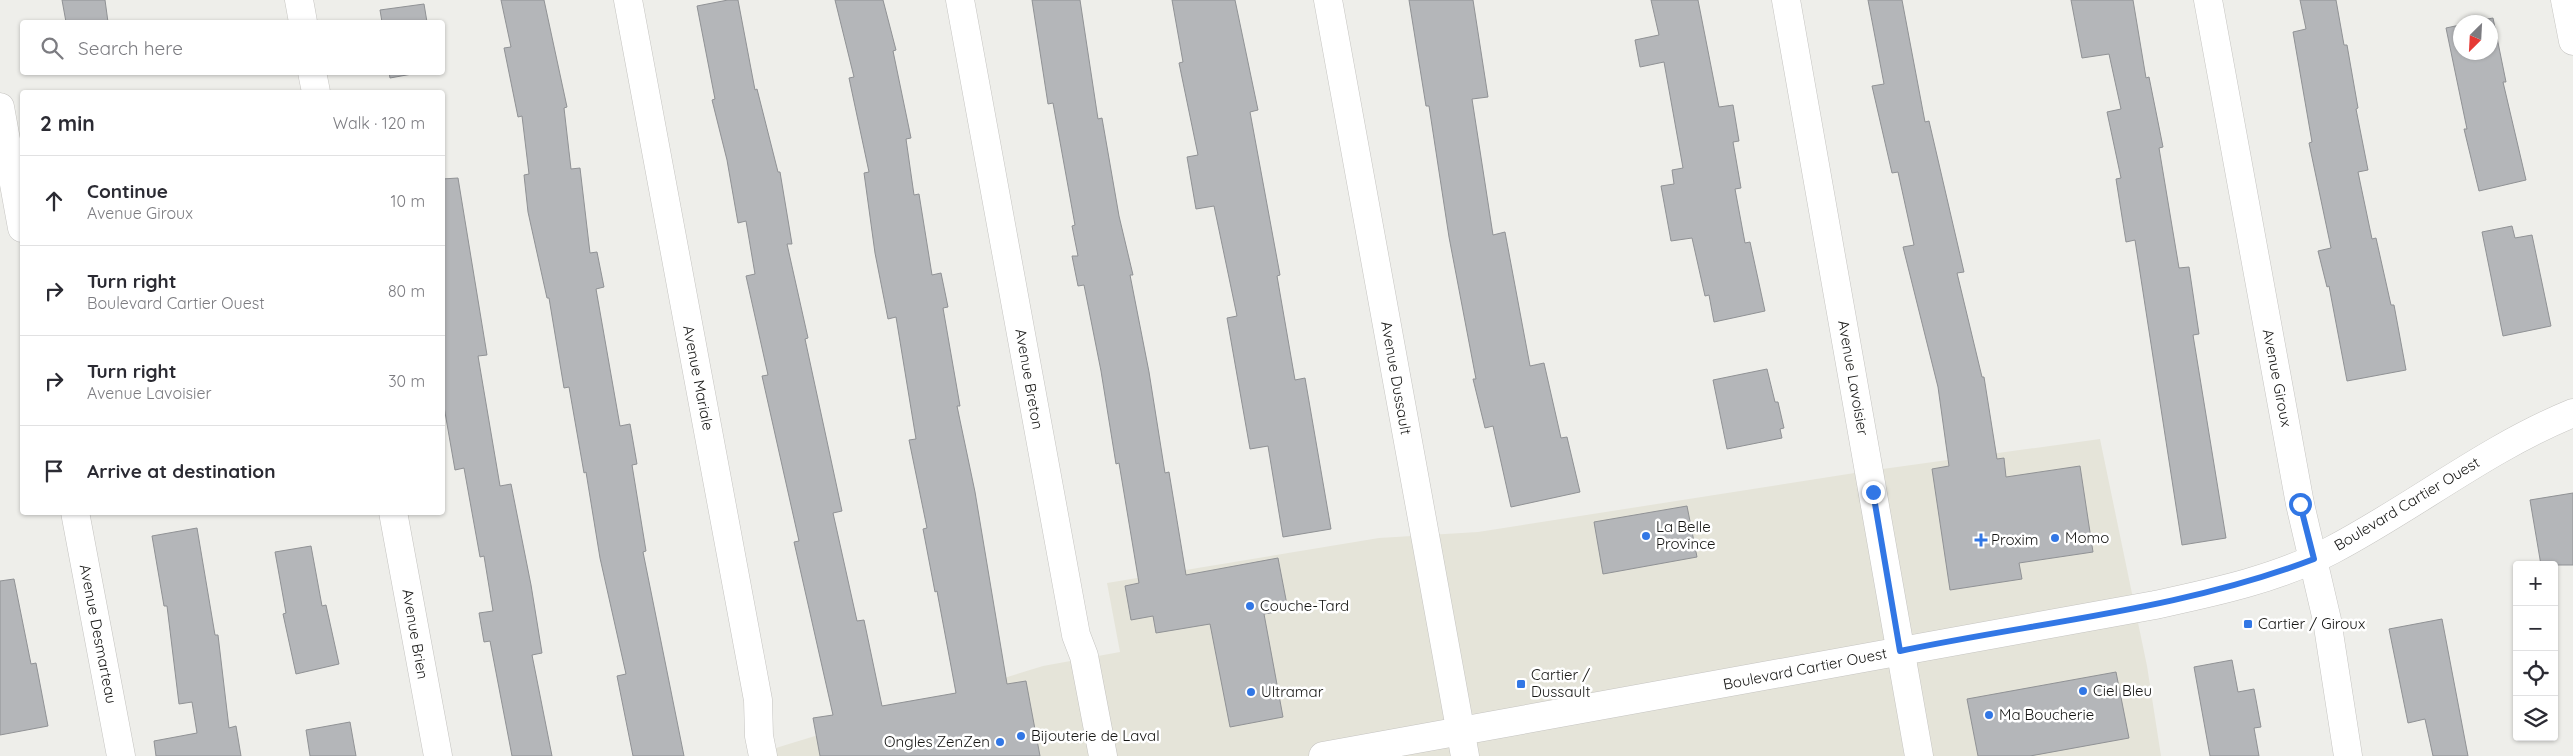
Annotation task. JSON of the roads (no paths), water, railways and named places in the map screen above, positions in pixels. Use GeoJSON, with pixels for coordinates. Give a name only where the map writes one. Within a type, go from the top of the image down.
{"type":"FeatureCollection","features":[{"type":"Feature","properties":{"kind":"street"},"geometry":{"type":"LineString","coordinates":[[299,0],[303,20]]}},
{"type":"Feature","properties":{"kind":"street","name":"Avenue Mariale"},"geometry":{"type":"LineString","coordinates":[[628,0],[758,700],[758,736],[763,756]]}},
{"type":"Feature","properties":{"kind":"street","name":"Avenue Breton"},"geometry":{"type":"LineString","coordinates":[[960,0],[1076,635],[1084,656],[1103,756]]}},
{"type":"Feature","properties":{"kind":"street","name":"Avenue Dussault"},"geometry":{"type":"LineString","coordinates":[[1328,0],[1462,744]]}},
{"type":"Feature","properties":{"kind":"street","name":"Avenue Lavoisier"},"geometry":{"type":"LineString","coordinates":[[1786,0],[1918,756]]}},
{"type":"Feature","properties":{"kind":"street","name":"Avenue Giroux"},"geometry":{"type":"LineString","coordinates":[[2208,0],[2298,494],[2327,620],[2348,756]]}},
{"type":"Feature","properties":{"kind":"street"},"geometry":{"type":"LineString","coordinates":[[2566,0],[2573,41]]}},
{"type":"Feature","properties":{"kind":"street"},"geometry":{"type":"LineString","coordinates":[[313,75],[316,90]]}},
{"type":"Feature","properties":{"kind":"street"},"geometry":{"type":"LineString","coordinates":[[0,107],[20,217]]}},
{"type":"Feature","properties":{"kind":"street","name":"Boulevard Cartier Ouest"},"geometry":{"type":"LineString","coordinates":[[1323,756],[1462,744],[1900,651],[2186,598],[2262,579],[2314,559],[2368,530],[2517,439],[2573,412]]}},
{"type":"Feature","properties":{"kind":"street","name":"Avenue Desmarteau"},"geometry":{"type":"LineString","coordinates":[[76,515],[121,756]]}},
{"type":"Feature","properties":{"kind":"street","name":"Avenue Brien"},"geometry":{"type":"LineString","coordinates":[[394,515],[438,756]]}},
{"type":"Feature","properties":{"kind":"place","name":"La Belle Province"},"geometry":{"type":"Point","coordinates":[1646,536]}},
{"type":"Feature","properties":{"kind":"place","name":"Momo"},"geometry":{"type":"Point","coordinates":[2055,538]}},
{"type":"Feature","properties":{"kind":"place","name":"Proxim"},"geometry":{"type":"Point","coordinates":[1981,540]}},
{"type":"Feature","properties":{"kind":"place","name":"Couche-Tard"},"geometry":{"type":"Point","coordinates":[1250,606]}},
{"type":"Feature","properties":{"kind":"place","name":"Cartier / Giroux"},"geometry":{"type":"Point","coordinates":[2248,624]}},
{"type":"Feature","properties":{"kind":"place","name":"Cartier / Dussault"},"geometry":{"type":"Point","coordinates":[1521,684]}},
{"type":"Feature","properties":{"kind":"place","name":"Ciel Bleu"},"geometry":{"type":"Point","coordinates":[2083,691]}},
{"type":"Feature","properties":{"kind":"place","name":"Ultramar"},"geometry":{"type":"Point","coordinates":[1251,692]}},
{"type":"Feature","properties":{"kind":"place","name":"Ma Boucherie"},"geometry":{"type":"Point","coordinates":[1989,715]}},
{"type":"Feature","properties":{"kind":"place","name":"Bijouterie de Laval"},"geometry":{"type":"Point","coordinates":[1021,736]}},
{"type":"Feature","properties":{"kind":"place","name":"Ongles ZenZen"},"geometry":{"type":"Point","coordinates":[1000,742]}}]}
